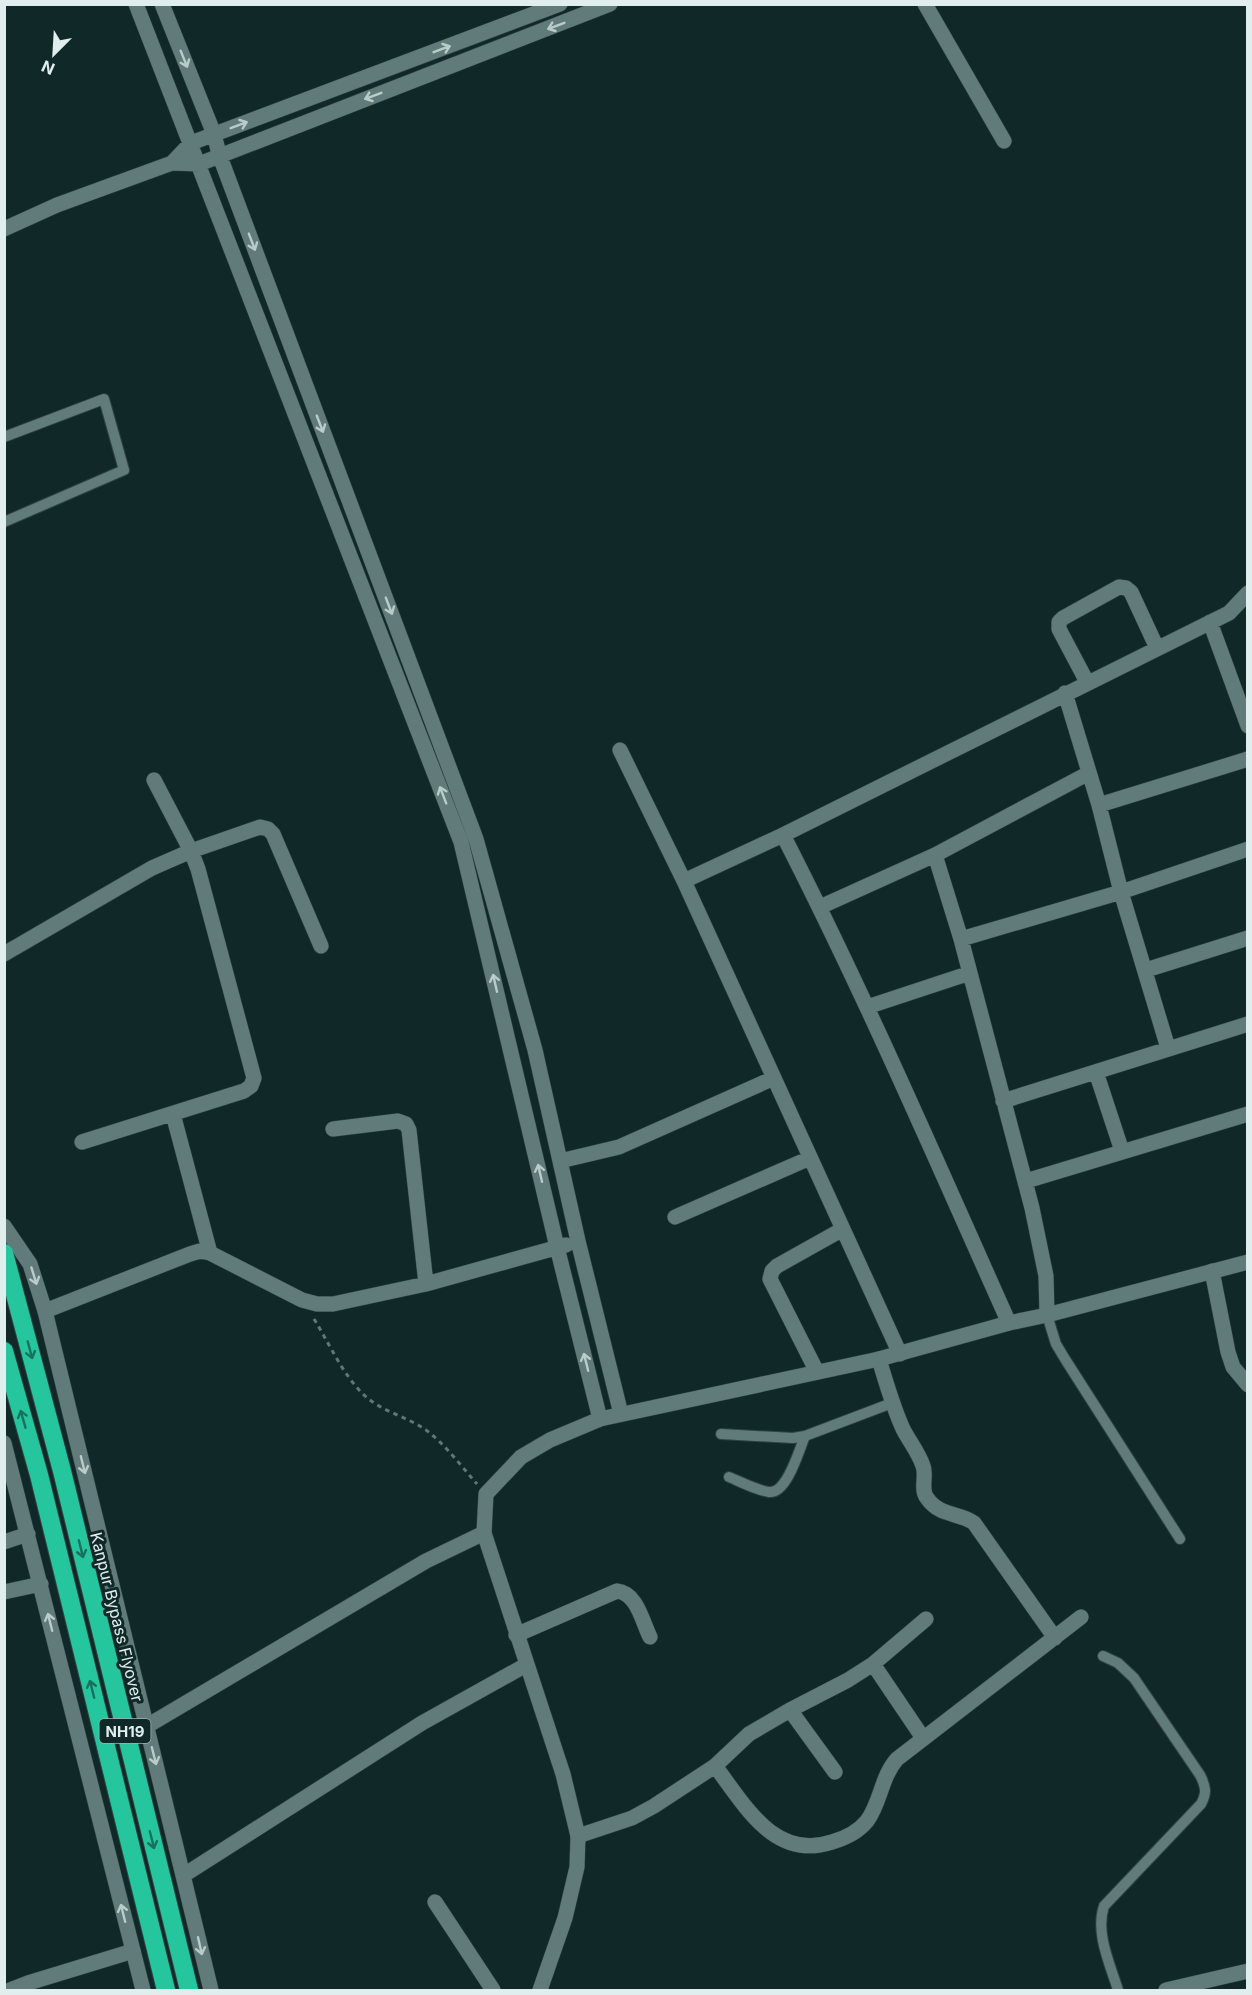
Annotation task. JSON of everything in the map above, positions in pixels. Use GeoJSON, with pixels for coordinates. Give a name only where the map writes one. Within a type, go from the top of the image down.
{"type":"FeatureCollection","features":[{"type":"Feature","properties":{"kind":"highway","name":"Kanpur Bypass Flyover"},"geometry":{"type":"LineString","coordinates":[[4,1253],[62,1472],[189,1990]]}},
{"type":"Feature","properties":{"kind":"highway","name":"NH19"},"geometry":{"type":"LineString","coordinates":[[4,1351],[39,1475],[166,1990]]}},
{"type":"Feature","properties":{"kind":"street"},"geometry":{"type":"LineString","coordinates":[[136,4],[461,842],[600,1419]]}},
{"type":"Feature","properties":{"kind":"street"},"geometry":{"type":"LineString","coordinates":[[162,4],[214,135],[219,154],[476,838],[535,1050],[578,1241],[621,1414]]}},
{"type":"Feature","properties":{"kind":"street"},"geometry":{"type":"LineString","coordinates":[[172,163],[191,143],[560,4]]}},
{"type":"Feature","properties":{"kind":"street"},"geometry":{"type":"LineString","coordinates":[[4,229],[57,205],[172,163],[199,164],[219,154],[610,4]]}},
{"type":"Feature","properties":{"kind":"street"},"geometry":{"type":"LineString","coordinates":[[925,4],[1004,141]]}},
{"type":"Feature","properties":{"kind":"street"},"geometry":{"type":"LineString","coordinates":[[1088,682],[1059,629],[1059,622],[1119,587],[1131,592],[1156,648]]}},
{"type":"Feature","properties":{"kind":"street"},"geometry":{"type":"LineString","coordinates":[[684,881],[783,835],[1229,613],[1248,593]]}},
{"type":"Feature","properties":{"kind":"street"},"geometry":{"type":"LineString","coordinates":[[1210,622],[1248,726]]}},
{"type":"Feature","properties":{"kind":"street"},"geometry":{"type":"LineString","coordinates":[[1065,693],[1168,1048]]}},
{"type":"Feature","properties":{"kind":"street"},"geometry":{"type":"LineString","coordinates":[[620,750],[684,881],[900,1354]]}},
{"type":"Feature","properties":{"kind":"street"},"geometry":{"type":"LineString","coordinates":[[1099,806],[1248,759]]}},
{"type":"Feature","properties":{"kind":"street"},"geometry":{"type":"LineString","coordinates":[[820,907],[935,855],[1089,773]]}},
{"type":"Feature","properties":{"kind":"street"},"geometry":{"type":"LineString","coordinates":[[82,1142],[244,1091],[251,1086],[254,1078],[198,869],[154,780]]}},
{"type":"Feature","properties":{"kind":"street"},"geometry":{"type":"LineString","coordinates":[[4,954],[152,868],[191,851],[260,827],[268,829],[273,834],[321,946]]}},
{"type":"Feature","properties":{"kind":"street"},"geometry":{"type":"LineString","coordinates":[[783,835],[867,1007],[1010,1323]]}},
{"type":"Feature","properties":{"kind":"street"},"geometry":{"type":"LineString","coordinates":[[962,939],[1121,892],[1248,849]]}},
{"type":"Feature","properties":{"kind":"street"},"geometry":{"type":"LineString","coordinates":[[935,855],[962,939],[1026,1181],[1046,1276],[1047,1315]]}},
{"type":"Feature","properties":{"kind":"street"},"geometry":{"type":"LineString","coordinates":[[1146,970],[1248,938]]}},
{"type":"Feature","properties":{"kind":"street"},"geometry":{"type":"LineString","coordinates":[[867,1007],[970,972]]}},
{"type":"Feature","properties":{"kind":"street"},"geometry":{"type":"LineString","coordinates":[[1003,1101],[1248,1024]]}},
{"type":"Feature","properties":{"kind":"street"},"geometry":{"type":"LineString","coordinates":[[1096,1072],[1122,1151]]}},
{"type":"Feature","properties":{"kind":"street"},"geometry":{"type":"LineString","coordinates":[[560,1161],[619,1147],[774,1078]]}},
{"type":"Feature","properties":{"kind":"street"},"geometry":{"type":"LineString","coordinates":[[173,1114],[204,1223],[210,1253]]}},
{"type":"Feature","properties":{"kind":"street"},"geometry":{"type":"LineString","coordinates":[[1026,1181],[1248,1114]]}},
{"type":"Feature","properties":{"kind":"street"},"geometry":{"type":"LineString","coordinates":[[333,1130],[398,1121],[406,1125],[409,1130],[426,1284]]}},
{"type":"Feature","properties":{"kind":"street"},"geometry":{"type":"LineString","coordinates":[[675,1217],[810,1158]]}},
{"type":"Feature","properties":{"kind":"street"},"geometry":{"type":"LineString","coordinates":[[4,1226],[30,1264],[45,1311],[211,1990]]}},
{"type":"Feature","properties":{"kind":"street"},"geometry":{"type":"LineString","coordinates":[[817,1372],[770,1279],[777,1266],[843,1229]]}},
{"type":"Feature","properties":{"kind":"street"},"geometry":{"type":"LineString","coordinates":[[45,1311],[200,1251],[210,1253],[302,1300],[317,1304],[333,1304],[426,1284],[578,1241]]}},
{"type":"Feature","properties":{"kind":"street"},"geometry":{"type":"LineString","coordinates":[[540,1990],[565,1918],[577,1867],[578,1836],[563,1774],[484,1533],[486,1494],[521,1457],[550,1440],[600,1419],[900,1354],[1010,1323],[1248,1262]]}},
{"type":"Feature","properties":{"kind":"street"},"geometry":{"type":"LineString","coordinates":[[1212,1271],[1228,1352],[1233,1367],[1248,1384]]}},
{"type":"Feature","properties":{"kind":"street"},"geometry":{"type":"LineString","coordinates":[[879,1359],[903,1430],[923,1466],[924,1491],[927,1498],[949,1515],[968,1519],[974,1523],[1054,1638]]}},
{"type":"Feature","properties":{"kind":"street"},"geometry":{"type":"LineString","coordinates":[[4,1443],[142,1990]]}},
{"type":"Feature","properties":{"kind":"street"},"geometry":{"type":"LineString","coordinates":[[147,1726],[426,1561],[484,1533]]}},
{"type":"Feature","properties":{"kind":"street"},"geometry":{"type":"LineString","coordinates":[[4,1542],[28,1534]]}},
{"type":"Feature","properties":{"kind":"street"},"geometry":{"type":"LineString","coordinates":[[4,1592],[41,1584]]}},
{"type":"Feature","properties":{"kind":"street"},"geometry":{"type":"LineString","coordinates":[[516,1635],[617,1591],[625,1592],[631,1597],[650,1637]]}},
{"type":"Feature","properties":{"kind":"street"},"geometry":{"type":"LineString","coordinates":[[715,1766],[759,1823],[779,1839],[797,1844],[822,1845],[845,1838],[857,1831],[866,1821],[874,1808],[890,1766],[922,1738],[1081,1617]]}},
{"type":"Feature","properties":{"kind":"street"},"geometry":{"type":"LineString","coordinates":[[578,1836],[632,1818],[715,1766],[739,1741],[873,1664],[926,1619]]}},
{"type":"Feature","properties":{"kind":"street"},"geometry":{"type":"LineString","coordinates":[[873,1664],[922,1738]]}},
{"type":"Feature","properties":{"kind":"street"},"geometry":{"type":"LineString","coordinates":[[184,1875],[422,1723],[526,1665]]}},
{"type":"Feature","properties":{"kind":"street"},"geometry":{"type":"LineString","coordinates":[[790,1710],[835,1772]]}},
{"type":"Feature","properties":{"kind":"street"},"geometry":{"type":"LineString","coordinates":[[435,1902],[494,1990]]}},
{"type":"Feature","properties":{"kind":"street"},"geometry":{"type":"LineString","coordinates":[[10,1990],[133,1951]]}},
{"type":"Feature","properties":{"kind":"street"},"geometry":{"type":"LineString","coordinates":[[1166,1990],[1207,1986],[1248,1971]]}},
{"type":"Feature","properties":{"kind":"lane"},"geometry":{"type":"LineString","coordinates":[[4,437],[104,399],[124,470],[4,522]]}},
{"type":"Feature","properties":{"kind":"lane"},"geometry":{"type":"LineString","coordinates":[[1047,1315],[1056,1344],[1180,1539]]}},
{"type":"Feature","properties":{"kind":"lane"},"geometry":{"type":"LineString","coordinates":[[721,1434],[793,1438],[805,1436],[892,1403]]}},
{"type":"Feature","properties":{"kind":"lane"},"geometry":{"type":"LineString","coordinates":[[729,1477],[770,1492],[778,1491],[785,1484],[805,1436]]}},
{"type":"Feature","properties":{"kind":"lane"},"geometry":{"type":"LineString","coordinates":[[1103,1656],[1118,1664],[1134,1678],[1200,1775],[1206,1794],[1201,1804],[1104,1906],[1100,1918],[1102,1934],[1118,1990]]}},
{"type":"Feature","properties":{"kind":"path"},"geometry":{"type":"LineString","coordinates":[[302,1300],[352,1381],[362,1393],[372,1402],[414,1423],[434,1437],[486,1494]]}}]}
